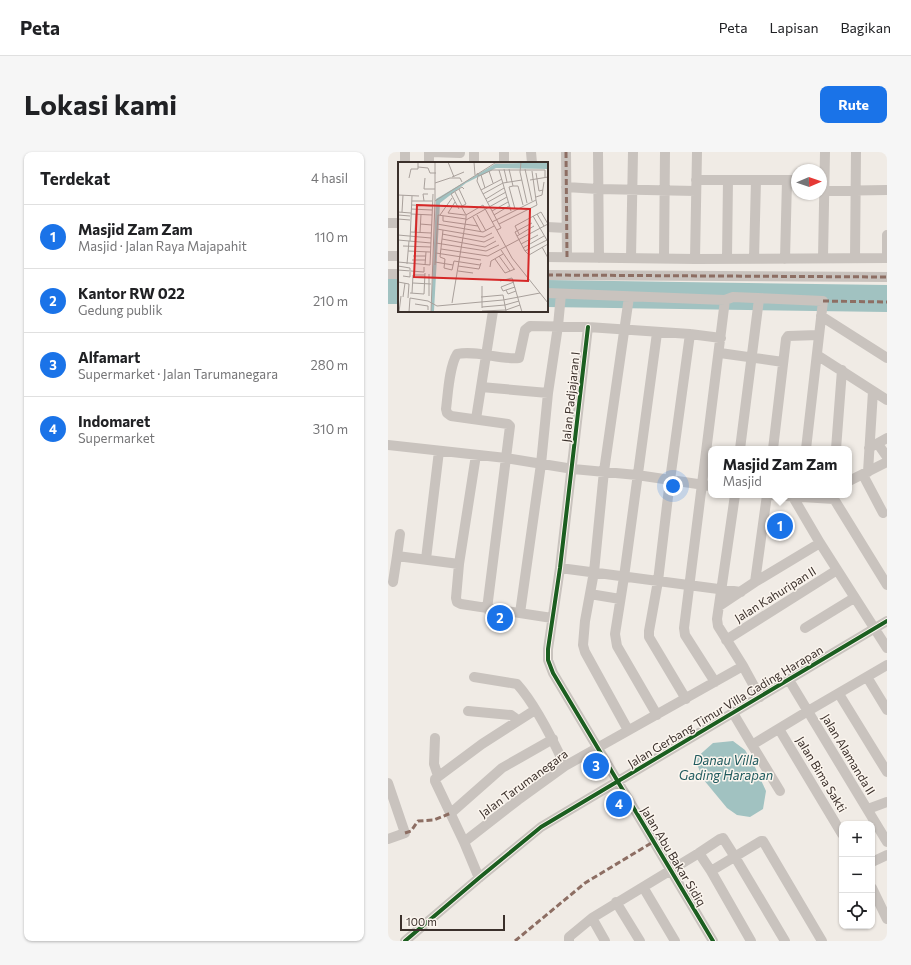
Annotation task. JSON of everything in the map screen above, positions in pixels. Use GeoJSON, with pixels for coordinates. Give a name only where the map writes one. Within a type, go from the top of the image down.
{"type":"FeatureCollection","features":[{"type":"Feature","properties":{"kind":"street"},"geometry":{"type":"LineString","coordinates":[[429,162],[430,152],[460,153]]}},
{"type":"Feature","properties":{"kind":"street"},"geometry":{"type":"LineString","coordinates":[[531,152],[532,162]]}},
{"type":"Feature","properties":{"kind":"street"},"geometry":{"type":"LineString","coordinates":[[566,152],[567,257]]}},
{"type":"Feature","properties":{"kind":"street"},"geometry":{"type":"LineString","coordinates":[[598,152],[599,258]]}},
{"type":"Feature","properties":{"kind":"street"},"geometry":{"type":"LineString","coordinates":[[631,258],[633,152]]}},
{"type":"Feature","properties":{"kind":"street"},"geometry":{"type":"LineString","coordinates":[[664,258],[665,152]]}},
{"type":"Feature","properties":{"kind":"street"},"geometry":{"type":"LineString","coordinates":[[695,259],[697,152]]}},
{"type":"Feature","properties":{"kind":"street"},"geometry":{"type":"LineString","coordinates":[[824,164],[825,152]]}},
{"type":"Feature","properties":{"kind":"street"},"geometry":{"type":"LineString","coordinates":[[855,258],[856,152]]}},
{"type":"Feature","properties":{"kind":"street"},"geometry":{"type":"LineString","coordinates":[[696,180],[791,180]]}},
{"type":"Feature","properties":{"kind":"street"},"geometry":{"type":"LineString","coordinates":[[727,258],[728,180]]}},
{"type":"Feature","properties":{"kind":"street"},"geometry":{"type":"LineString","coordinates":[[754,259],[756,180]]}},
{"type":"Feature","properties":{"kind":"street"},"geometry":{"type":"LineString","coordinates":[[566,187],[598,189],[696,190]]}},
{"type":"Feature","properties":{"kind":"street"},"geometry":{"type":"LineString","coordinates":[[827,191],[887,190]]}},
{"type":"Feature","properties":{"kind":"street"},"geometry":{"type":"LineString","coordinates":[[785,259],[791,191]]}},
{"type":"Feature","properties":{"kind":"street"},"geometry":{"type":"LineString","coordinates":[[823,258],[824,200]]}},
{"type":"Feature","properties":{"kind":"street"},"geometry":{"type":"LineString","coordinates":[[548,227],[566,228]]}},
{"type":"Feature","properties":{"kind":"street"},"geometry":{"type":"LineString","coordinates":[[548,257],[695,259],[887,258],[887,235]]}},
{"type":"Feature","properties":{"kind":"street"},"geometry":{"type":"LineString","coordinates":[[548,275],[887,277]]}},
{"type":"Feature","properties":{"kind":"street"},"geometry":{"type":"LineString","coordinates":[[548,293],[725,300],[732,297],[822,301],[806,446]]}},
{"type":"Feature","properties":{"kind":"street"},"geometry":{"type":"LineString","coordinates":[[520,613],[541,464],[548,393],[558,326],[560,294]]}},
{"type":"Feature","properties":{"kind":"street"},"geometry":{"type":"LineString","coordinates":[[628,730],[583,649],[585,621],[594,572],[604,471],[629,297]]}},
{"type":"Feature","properties":{"kind":"street"},"geometry":{"type":"LineString","coordinates":[[740,446],[759,299]]}},
{"type":"Feature","properties":{"kind":"street"},"geometry":{"type":"LineString","coordinates":[[711,446],[725,300]]}},
{"type":"Feature","properties":{"kind":"street"},"geometry":{"type":"LineString","coordinates":[[476,419],[493,312]]}},
{"type":"Feature","properties":{"kind":"street"},"geometry":{"type":"LineString","coordinates":[[821,316],[887,358]]}},
{"type":"Feature","properties":{"kind":"street"},"geometry":{"type":"LineString","coordinates":[[488,609],[510,426],[508,424],[450,416],[447,413],[446,409],[454,358],[457,354],[485,354],[519,358],[527,327],[588,327],[690,334],[721,338]]}},
{"type":"Feature","properties":{"kind":"street","name":"Jalan Padjajaran I"},"geometry":{"type":"LineString","coordinates":[[552,618],[560,568],[588,327]]}},
{"type":"Feature","properties":{"kind":"street"},"geometry":{"type":"LineString","coordinates":[[657,332],[615,634],[616,641],[657,715]]}},
{"type":"Feature","properties":{"kind":"street"},"geometry":{"type":"LineString","coordinates":[[686,699],[649,637],[649,630],[658,581],[690,334]]}},
{"type":"Feature","properties":{"kind":"street"},"geometry":{"type":"LineString","coordinates":[[773,446],[786,337],[818,335]]}},
{"type":"Feature","properties":{"kind":"street"},"geometry":{"type":"LineString","coordinates":[[720,353],[783,362]]}},
{"type":"Feature","properties":{"kind":"street"},"geometry":{"type":"LineString","coordinates":[[817,355],[887,400]]}},
{"type":"Feature","properties":{"kind":"street"},"geometry":{"type":"LineString","coordinates":[[836,446],[842,370]]}},
{"type":"Feature","properties":{"kind":"street"},"geometry":{"type":"LineString","coordinates":[[481,387],[548,393]]}},
{"type":"Feature","properties":{"kind":"street"},"geometry":{"type":"LineString","coordinates":[[873,391],[874,446],[865,473],[883,513]]}},
{"type":"Feature","properties":{"kind":"street"},"geometry":{"type":"LineString","coordinates":[[874,446],[887,438]]}},
{"type":"Feature","properties":{"kind":"street"},"geometry":{"type":"LineString","coordinates":[[388,445],[506,458],[572,469],[604,471],[707,485]]}},
{"type":"Feature","properties":{"kind":"street"},"geometry":{"type":"LineString","coordinates":[[874,446],[887,457]]}},
{"type":"Feature","properties":{"kind":"street"},"geometry":{"type":"LineString","coordinates":[[426,559],[439,451]]}},
{"type":"Feature","properties":{"kind":"street"},"geometry":{"type":"LineString","coordinates":[[476,455],[459,564],[456,598],[457,602],[488,609],[552,618]]}},
{"type":"Feature","properties":{"kind":"street"},"geometry":{"type":"LineString","coordinates":[[852,480],[887,462]]}},
{"type":"Feature","properties":{"kind":"street"},"geometry":{"type":"LineString","coordinates":[[708,475],[684,623],[685,635],[715,682]]}},
{"type":"Feature","properties":{"kind":"street"},"geometry":{"type":"LineString","coordinates":[[735,498],[719,606],[718,626],[760,697]]}},
{"type":"Feature","properties":{"kind":"street"},"geometry":{"type":"LineString","coordinates":[[755,582],[768,498]]}},
{"type":"Feature","properties":{"kind":"street"},"geometry":{"type":"LineString","coordinates":[[798,498],[820,543],[887,648]]}},
{"type":"Feature","properties":{"kind":"street"},"geometry":{"type":"LineString","coordinates":[[835,498],[887,584]]}},
{"type":"Feature","properties":{"kind":"street"},"geometry":{"type":"LineString","coordinates":[[393,582],[400,534]]}},
{"type":"Feature","properties":{"kind":"street"},"geometry":{"type":"LineString","coordinates":[[719,606],[755,582],[820,543]]}},
{"type":"Feature","properties":{"kind":"street"},"geometry":{"type":"LineString","coordinates":[[397,556],[459,564]]}},
{"type":"Feature","properties":{"kind":"street"},"geometry":{"type":"LineString","coordinates":[[560,568],[741,592]]}},
{"type":"Feature","properties":{"kind":"street","name":"Jalan Kahuripan II"},"geometry":{"type":"LineString","coordinates":[[726,640],[837,570]]}},
{"type":"Feature","properties":{"kind":"street"},"geometry":{"type":"LineString","coordinates":[[590,594],[620,599]]}},
{"type":"Feature","properties":{"kind":"street"},"geometry":{"type":"LineString","coordinates":[[804,628],[854,598]]}},
{"type":"Feature","properties":{"kind":"street","name":"Jalan Abu Bakar Sidiq"},"geometry":{"type":"LineString","coordinates":[[552,618],[547,653],[553,673],[713,941]]}},
{"type":"Feature","properties":{"kind":"street","name":"Jalan Gerbang Timur Villa Gading Harapan"},"geometry":{"type":"LineString","coordinates":[[405,941],[541,827],[887,621]]}},
{"type":"Feature","properties":{"kind":"street"},"geometry":{"type":"LineString","coordinates":[[752,745],[887,665]]}},
{"type":"Feature","properties":{"kind":"street","name":"Jalan Tarumanegara"},"geometry":{"type":"LineString","coordinates":[[464,842],[518,800],[566,766],[743,666]]}},
{"type":"Feature","properties":{"kind":"street"},"geometry":{"type":"LineString","coordinates":[[474,677],[515,683],[535,710],[553,739],[566,766]]}},
{"type":"Feature","properties":{"kind":"street"},"geometry":{"type":"LineString","coordinates":[[868,677],[887,710]]}},
{"type":"Feature","properties":{"kind":"street","name":"Jalan Alamanda II"},"geometry":{"type":"LineString","coordinates":[[789,680],[886,837]]}},
{"type":"Feature","properties":{"kind":"street"},"geometry":{"type":"LineString","coordinates":[[839,694],[887,772]]}},
{"type":"Feature","properties":{"kind":"street"},"geometry":{"type":"LineString","coordinates":[[479,878],[451,813],[435,781],[438,776],[482,744],[535,710]]}},
{"type":"Feature","properties":{"kind":"street"},"geometry":{"type":"LineString","coordinates":[[468,711],[511,715],[518,720]]}},
{"type":"Feature","properties":{"kind":"street"},"geometry":{"type":"LineString","coordinates":[[733,713],[780,791]]}},
{"type":"Feature","properties":{"kind":"street","name":"Jalan Bima Sakti"},"geometry":{"type":"LineString","coordinates":[[779,729],[839,829]]}},
{"type":"Feature","properties":{"kind":"street"},"geometry":{"type":"LineString","coordinates":[[435,738],[434,764],[438,776]]}},
{"type":"Feature","properties":{"kind":"street"},"geometry":{"type":"LineString","coordinates":[[451,813],[502,768],[553,739]]}},
{"type":"Feature","properties":{"kind":"street"},"geometry":{"type":"LineString","coordinates":[[388,783],[405,834],[388,839]]}},
{"type":"Feature","properties":{"kind":"street"},"geometry":{"type":"LineString","coordinates":[[868,809],[887,802]]}},
{"type":"Feature","properties":{"kind":"street"},"geometry":{"type":"LineString","coordinates":[[569,941],[569,938],[592,918],[723,838],[785,941]]}},
{"type":"Feature","properties":{"kind":"street"},"geometry":{"type":"LineString","coordinates":[[711,871],[761,840],[764,842],[822,941]]}},
{"type":"Feature","properties":{"kind":"street"},"geometry":{"type":"LineString","coordinates":[[699,853],[751,941]]}},
{"type":"Feature","properties":{"kind":"street"},"geometry":{"type":"LineString","coordinates":[[875,861],[887,855]]}},
{"type":"Feature","properties":{"kind":"street"},"geometry":{"type":"LineString","coordinates":[[643,887],[675,941]]}},
{"type":"Feature","properties":{"kind":"street"},"geometry":{"type":"LineString","coordinates":[[874,893],[887,919]]}},
{"type":"Feature","properties":{"kind":"street"},"geometry":{"type":"LineString","coordinates":[[616,902],[640,941]]}},
{"type":"Feature","properties":{"kind":"street"},"geometry":{"type":"LineString","coordinates":[[592,918],[605,941]]}},
{"type":"Feature","properties":{"kind":"water"},"geometry":{"type":"Polygon","coordinates":[[[388,278],[398,278],[398,304],[388,304],[388,278]]]}},
{"type":"Feature","properties":{"kind":"water"},"geometry":{"type":"Polygon","coordinates":[[[548,280],[887,285],[887,312],[548,307],[548,280]]]}},
{"type":"Feature","properties":{"kind":"water","name":"Danau Villa Gading Harapan"},"geometry":{"type":"Polygon","coordinates":[[[733,741],[745,750],[766,791],[763,809],[750,817],[737,815],[727,808],[703,779],[695,759],[713,743],[733,741]]]}},
{"type":"Feature","properties":{"kind":"marked path"},"geometry":{"type":"LineString","coordinates":[[566,152],[567,257]]}},
{"type":"Feature","properties":{"kind":"marked path"},"geometry":{"type":"LineString","coordinates":[[548,275],[887,277]]}},
{"type":"Feature","properties":{"kind":"marked path"},"geometry":{"type":"LineString","coordinates":[[823,301],[887,302]]}},
{"type":"Feature","properties":{"kind":"marked path"},"geometry":{"type":"LineString","coordinates":[[405,833],[411,831],[418,821],[434,820],[451,813]]}},
{"type":"Feature","properties":{"kind":"marked path"},"geometry":{"type":"LineString","coordinates":[[515,941],[585,883],[653,842]]}},
{"type":"Feature","properties":{"kind":"cycle path"},"geometry":{"type":"LineString","coordinates":[[588,327],[560,568],[548,649],[548,660],[553,673],[713,941]]}},
{"type":"Feature","properties":{"kind":"cycle path"},"geometry":{"type":"LineString","coordinates":[[405,941],[541,827],[887,621]]}},
{"type":"Feature","properties":{"kind":"place","name":"Masjid Zam Zam"},"geometry":{"type":"Point","coordinates":[780,526]}},
{"type":"Feature","properties":{"kind":"place","name":"Kantor RW 022"},"geometry":{"type":"Point","coordinates":[500,618]}},
{"type":"Feature","properties":{"kind":"place","name":"Alfamart"},"geometry":{"type":"Point","coordinates":[596,766]}},
{"type":"Feature","properties":{"kind":"place","name":"Indomaret"},"geometry":{"type":"Point","coordinates":[619,804]}}]}
